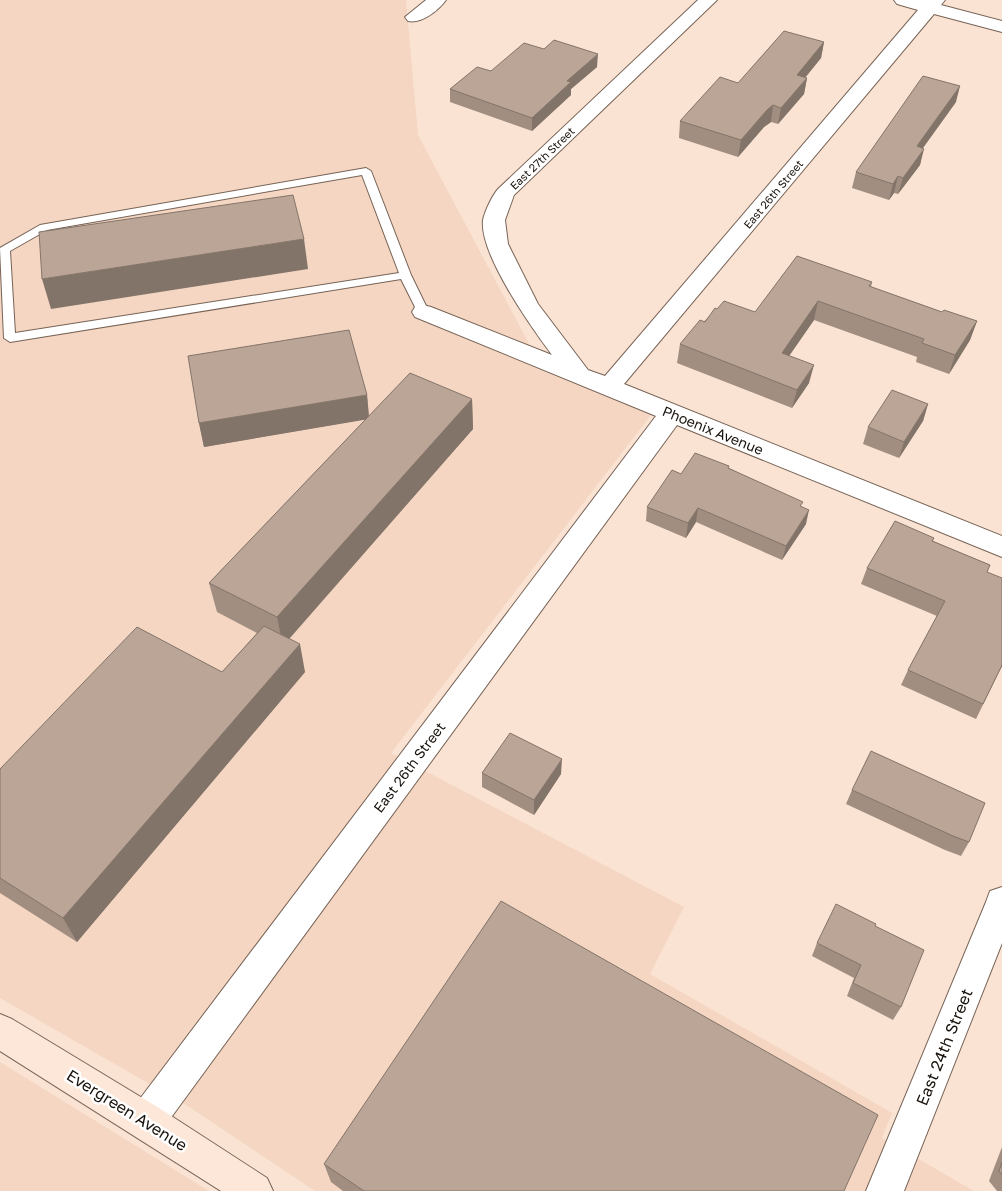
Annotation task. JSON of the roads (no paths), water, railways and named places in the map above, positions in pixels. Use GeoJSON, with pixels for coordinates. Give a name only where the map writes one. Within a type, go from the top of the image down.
{"type":"FeatureCollection","features":[{"type":"Feature","properties":{"kind":"street"},"geometry":{"type":"LineString","coordinates":[[414,18],[437,0]]}},
{"type":"Feature","properties":{"kind":"street","name":"East 27th Street"},"geometry":{"type":"LineString","coordinates":[[579,375],[528,306],[497,244],[494,220],[505,193],[708,0]]}},
{"type":"Feature","properties":{"kind":"street"},"geometry":{"type":"LineString","coordinates":[[904,0],[933,4],[1002,27]]}},
{"type":"Feature","properties":{"kind":"street","name":"East 26th Street"},"geometry":{"type":"LineString","coordinates":[[609,388],[933,4]]}},
{"type":"Feature","properties":{"kind":"street","name":"Phoenix Avenue"},"geometry":{"type":"LineString","coordinates":[[423,312],[1002,547]]}},
{"type":"Feature","properties":{"kind":"street","name":"East 26th Street"},"geometry":{"type":"LineString","coordinates":[[146,1121],[672,413]]}},
{"type":"Feature","properties":{"kind":"street","name":"East 24th Street"},"geometry":{"type":"LineString","coordinates":[[885,1191],[1002,902]]}},
{"type":"Feature","properties":{"kind":"street","name":"Evergreen Avenue"},"geometry":{"type":"LineString","coordinates":[[0,1031],[146,1121],[254,1191]]}},
{"type":"Feature","properties":{"kind":"lane"},"geometry":{"type":"LineString","coordinates":[[405,275],[10,338],[4,250],[44,227],[366,171],[405,275],[423,312]]}}]}
